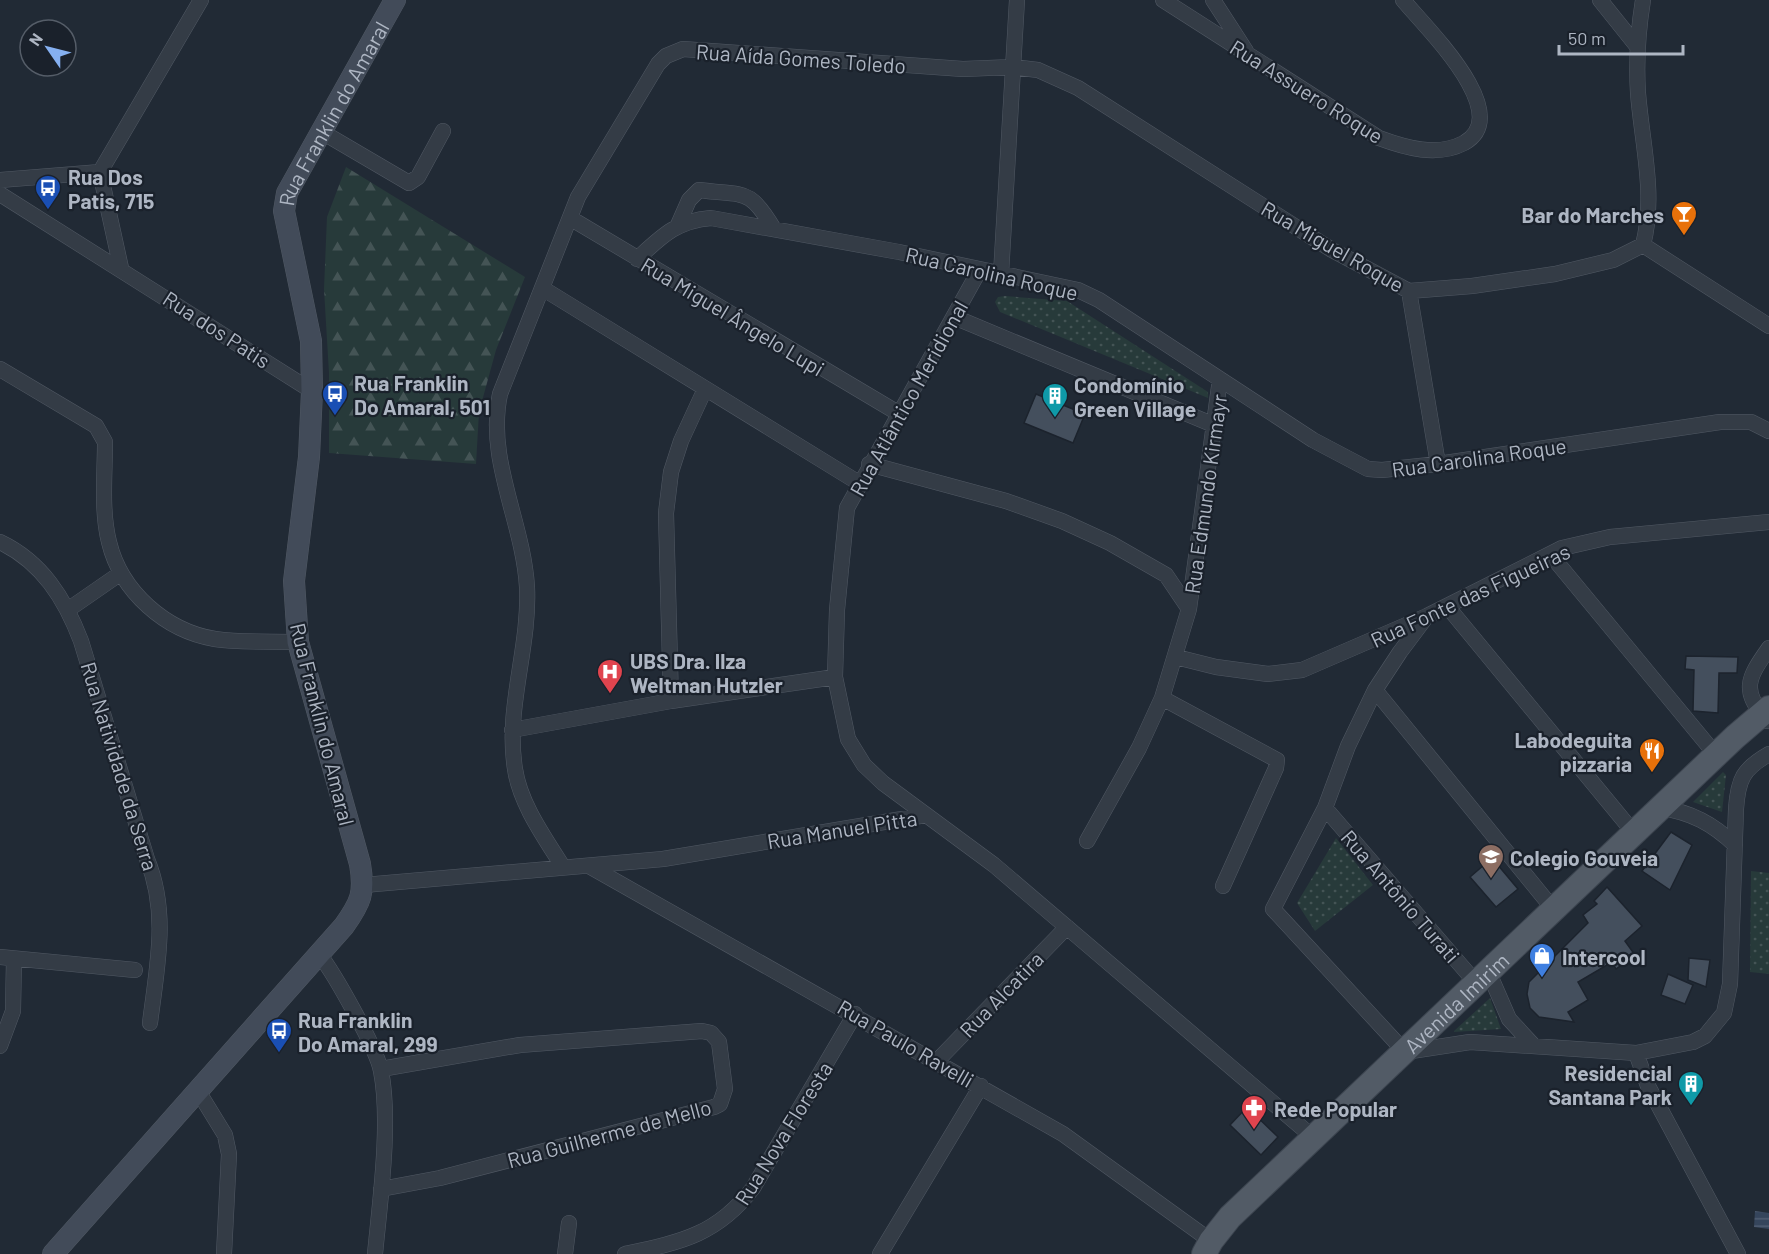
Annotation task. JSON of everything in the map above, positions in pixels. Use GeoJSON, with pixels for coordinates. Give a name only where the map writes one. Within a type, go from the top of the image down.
{"type":"FeatureCollection","features":[{"type":"Feature","properties":{"kind":"main road","name":"Avenida Imirim"},"geometry":{"type":"LineString","coordinates":[[1207,1247],[1230,1217],[1483,979],[1716,755],[1766,715]]}},
{"type":"Feature","properties":{"kind":"street"},"geometry":{"type":"LineString","coordinates":[[121,268],[100,172],[201,0]]}},
{"type":"Feature","properties":{"kind":"street","name":"Rua Franklin do Amaral"},"geometry":{"type":"LineString","coordinates":[[363,885],[298,642],[294,581],[309,457],[312,391],[311,341],[284,211],[287,193],[394,0]]}},
{"type":"Feature","properties":{"kind":"street"},"geometry":{"type":"LineString","coordinates":[[1001,274],[1017,0]]}},
{"type":"Feature","properties":{"kind":"street","name":"Rua Assuero Roque"},"geometry":{"type":"LineString","coordinates":[[1164,0],[1379,138],[1406,148],[1431,150],[1454,148],[1472,138],[1480,127],[1479,102],[1471,84],[1403,0]]}},
{"type":"Feature","properties":{"kind":"street"},"geometry":{"type":"LineString","coordinates":[[1213,0],[1249,56]]}},
{"type":"Feature","properties":{"kind":"street"},"geometry":{"type":"LineString","coordinates":[[1600,0],[1636,45]]}},
{"type":"Feature","properties":{"kind":"street"},"geometry":{"type":"LineString","coordinates":[[1643,0],[1636,45],[1638,92],[1650,202],[1649,222],[1643,245],[1769,326]]}},
{"type":"Feature","properties":{"kind":"street","name":"Rua Aída Gomes Toledo"},"geometry":{"type":"LineString","coordinates":[[563,867],[522,793],[515,771],[512,730],[526,616],[527,587],[520,537],[495,436],[500,394],[578,197],[658,64],[673,52],[682,50],[963,69],[1013,67]]}},
{"type":"Feature","properties":{"kind":"street","name":"Rua Miguel Roque"},"geometry":{"type":"LineString","coordinates":[[1013,67],[1038,70],[1078,88],[1332,250],[1409,291],[1472,286],[1555,274],[1613,260],[1643,245]]}},
{"type":"Feature","properties":{"kind":"street"},"geometry":{"type":"LineString","coordinates":[[322,132],[409,183],[418,177],[443,130]]}},
{"type":"Feature","properties":{"kind":"street"},"geometry":{"type":"LineString","coordinates":[[0,180],[100,172]]}},
{"type":"Feature","properties":{"kind":"street","name":"Rua Carolina Roque"},"geometry":{"type":"LineString","coordinates":[[678,225],[689,200],[699,190],[750,196],[759,204],[774,229]]}},
{"type":"Feature","properties":{"kind":"street","name":"Rua dos Patis"},"geometry":{"type":"LineString","coordinates":[[0,194],[121,268],[312,391]]}},
{"type":"Feature","properties":{"kind":"street","name":"Rua Miguel Ângelo Lupi"},"geometry":{"type":"LineString","coordinates":[[570,218],[898,413]]}},
{"type":"Feature","properties":{"kind":"street","name":"Rua Carolina Roque"},"geometry":{"type":"LineString","coordinates":[[637,259],[678,225],[692,220],[711,218],[899,252],[979,271],[1068,287],[1099,300],[1313,440],[1355,464],[1382,470],[1438,464],[1720,422],[1751,422],[1769,431]]}},
{"type":"Feature","properties":{"kind":"street","name":"Rua Atlântico Meridional"},"geometry":{"type":"LineString","coordinates":[[926,815],[883,783],[864,765],[848,739],[836,677],[837,610],[844,524],[847,508],[869,464],[979,271]]}},
{"type":"Feature","properties":{"kind":"street"},"geometry":{"type":"LineString","coordinates":[[542,288],[859,483]]}},
{"type":"Feature","properties":{"kind":"street"},"geometry":{"type":"LineString","coordinates":[[1409,291],[1438,464]]}},
{"type":"Feature","properties":{"kind":"street"},"geometry":{"type":"LineString","coordinates":[[954,317],[1214,425]]}},
{"type":"Feature","properties":{"kind":"street"},"geometry":{"type":"LineString","coordinates":[[0,369],[96,426],[103,434],[105,441],[105,514],[109,543],[121,573],[150,608],[169,623],[191,633],[215,639],[298,642]]}},
{"type":"Feature","properties":{"kind":"street","name":"Rua Edmundo Kirmayr"},"geometry":{"type":"LineString","coordinates":[[1087,841],[1139,748],[1162,698],[1176,657],[1189,609],[1221,379]]}},
{"type":"Feature","properties":{"kind":"street"},"geometry":{"type":"LineString","coordinates":[[671,701],[666,513],[669,482],[681,441],[705,389]]}},
{"type":"Feature","properties":{"kind":"street","name":"Rua Edmundo Kirmayr"},"geometry":{"type":"LineString","coordinates":[[869,464],[1006,501],[1062,521],[1110,543],[1166,575],[1189,609]]}},
{"type":"Feature","properties":{"kind":"street","name":"Rua Fonte das Figueiras"},"geometry":{"type":"LineString","coordinates":[[1176,657],[1216,667],[1268,674],[1302,670],[1427,616],[1550,554],[1574,545],[1610,537],[1769,522]]}},
{"type":"Feature","properties":{"kind":"street","name":"Rua Natividade da Serra"},"geometry":{"type":"LineString","coordinates":[[0,542],[22,554],[41,571],[69,609],[159,896],[160,920],[150,1023]]}},
{"type":"Feature","properties":{"kind":"street"},"geometry":{"type":"LineString","coordinates":[[1550,554],[1716,755]]}},
{"type":"Feature","properties":{"kind":"street"},"geometry":{"type":"LineString","coordinates":[[69,609],[121,573]]}},
{"type":"Feature","properties":{"kind":"street"},"geometry":{"type":"LineString","coordinates":[[1447,606],[1634,833]]}},
{"type":"Feature","properties":{"kind":"street"},"geometry":{"type":"LineString","coordinates":[[1427,616],[1375,690],[1348,746],[1325,808],[1273,909],[1405,1052],[1470,1042],[1636,1053],[1693,1042],[1715,1026],[1724,1013],[1731,972],[1735,844],[1740,782],[1746,771],[1769,754]]}},
{"type":"Feature","properties":{"kind":"street"},"geometry":{"type":"LineString","coordinates":[[1766,715],[1750,697],[1749,682],[1769,648]]}},
{"type":"Feature","properties":{"kind":"street"},"geometry":{"type":"LineString","coordinates":[[512,730],[671,701],[836,677]]}},
{"type":"Feature","properties":{"kind":"street"},"geometry":{"type":"LineString","coordinates":[[1375,690],[1554,910]]}},
{"type":"Feature","properties":{"kind":"street"},"geometry":{"type":"LineString","coordinates":[[1162,698],[1276,760],[1276,768],[1223,886]]}},
{"type":"Feature","properties":{"kind":"street","name":"Rua Antônio Turati"},"geometry":{"type":"LineString","coordinates":[[1325,808],[1483,979],[1509,1019],[1533,1045]]}},
{"type":"Feature","properties":{"kind":"street"},"geometry":{"type":"LineString","coordinates":[[1660,808],[1700,818],[1712,824],[1735,844]]}},
{"type":"Feature","properties":{"kind":"street","name":"Rua Manuel Pitta"},"geometry":{"type":"LineString","coordinates":[[363,885],[663,859],[926,815],[994,865],[1314,1138]]}},
{"type":"Feature","properties":{"kind":"street","name":"Rua Paulo Ravelli"},"geometry":{"type":"LineString","coordinates":[[589,866],[855,1014],[1063,1134],[1207,1247]]}},
{"type":"Feature","properties":{"kind":"street"},"geometry":{"type":"LineString","coordinates":[[53,1254],[319,954],[357,908],[363,885]]}},
{"type":"Feature","properties":{"kind":"street","name":"Rua Alcatira"},"geometry":{"type":"LineString","coordinates":[[936,1062],[1067,927]]}},
{"type":"Feature","properties":{"kind":"street"},"geometry":{"type":"LineString","coordinates":[[319,954],[381,1069],[384,1098],[381,1189],[375,1254]]}},
{"type":"Feature","properties":{"kind":"street"},"geometry":{"type":"LineString","coordinates":[[0,1046],[14,1011],[7,958],[135,970]]}},
{"type":"Feature","properties":{"kind":"street","name":"Rua Nova Floresta"},"geometry":{"type":"LineString","coordinates":[[625,1254],[696,1236],[724,1221],[739,1207],[753,1188],[855,1014]]}},
{"type":"Feature","properties":{"kind":"street","name":"Rua Guilherme de Mello"},"geometry":{"type":"LineString","coordinates":[[381,1069],[511,1046],[702,1031],[711,1033],[719,1042],[725,1089],[720,1104],[714,1107],[440,1178],[381,1189]]}},
{"type":"Feature","properties":{"kind":"street"},"geometry":{"type":"LineString","coordinates":[[1636,1053],[1648,1086],[1738,1254]]}},
{"type":"Feature","properties":{"kind":"street"},"geometry":{"type":"LineString","coordinates":[[880,1254],[981,1086]]}},
{"type":"Feature","properties":{"kind":"street"},"geometry":{"type":"LineString","coordinates":[[198,1091],[225,1135],[229,1154],[224,1254]]}},
{"type":"Feature","properties":{"kind":"street"},"geometry":{"type":"LineString","coordinates":[[565,1254],[569,1223]]}},
{"type":"Feature","properties":{"kind":"green space"},"geometry":{"type":"Polygon","coordinates":[[[346,167],[525,277],[496,350],[479,412],[476,464],[329,453],[329,373],[324,289],[327,217],[346,167]]]}},
{"type":"Feature","properties":{"kind":"green space"},"geometry":{"type":"Polygon","coordinates":[[[998,297],[1067,301],[1208,392],[1208,398],[1000,312],[995,302],[998,297]]]}},
{"type":"Feature","properties":{"kind":"green space"},"geometry":{"type":"Polygon","coordinates":[[[1723,772],[1726,775],[1722,812],[1693,802],[1723,772]]]}},
{"type":"Feature","properties":{"kind":"green space"},"geometry":{"type":"Polygon","coordinates":[[[1336,838],[1373,885],[1315,931],[1297,903],[1336,838]]]}},
{"type":"Feature","properties":{"kind":"green space"},"geometry":{"type":"Polygon","coordinates":[[[1751,871],[1769,873],[1769,974],[1750,972],[1751,871]]]}},
{"type":"Feature","properties":{"kind":"green space"},"geometry":{"type":"Polygon","coordinates":[[[1490,998],[1501,1029],[1454,1032],[1454,1031],[1490,998]]]}},
{"type":"Feature","properties":{"kind":"water"},"geometry":{"type":"Polygon","coordinates":[[[1755,1211],[1769,1213],[1769,1229],[1754,1227],[1755,1211]]]}},
{"type":"Feature","properties":{"kind":"building","name":"Condomínio Green Village"},"geometry":{"type":"Polygon","coordinates":[[[1036,394],[1085,414],[1073,443],[1024,423],[1036,394]]]}},
{"type":"Feature","properties":{"kind":"building"},"geometry":{"type":"Polygon","coordinates":[[[1686,656],[1738,657],[1737,673],[1719,673],[1718,713],[1693,711],[1694,670],[1685,669],[1686,656]]]}},
{"type":"Feature","properties":{"kind":"building"},"geometry":{"type":"Polygon","coordinates":[[[1671,832],[1692,845],[1670,890],[1642,871],[1671,832]]]}},
{"type":"Feature","properties":{"kind":"building","name":"Colegio Gouveia"},"geometry":{"type":"Polygon","coordinates":[[[1492,858],[1518,889],[1496,907],[1470,877],[1492,858]]]}},
{"type":"Feature","properties":{"kind":"building"},"geometry":{"type":"Polygon","coordinates":[[[1607,887],[1642,926],[1625,941],[1635,955],[1616,969],[1612,962],[1578,982],[1588,1000],[1568,1012],[1574,1022],[1539,1017],[1530,1008],[1527,994],[1529,982],[1588,923],[1583,915],[1597,904],[1594,901],[1607,887]]]}},
{"type":"Feature","properties":{"kind":"building"},"geometry":{"type":"Polygon","coordinates":[[[1689,958],[1710,960],[1706,987],[1688,980],[1689,958]]]}},
{"type":"Feature","properties":{"kind":"building"},"geometry":{"type":"Polygon","coordinates":[[[1668,974],[1693,985],[1685,1004],[1661,995],[1668,974]]]}},
{"type":"Feature","properties":{"kind":"building","name":"Rede Popular"},"geometry":{"type":"Polygon","coordinates":[[[1247,1107],[1278,1137],[1261,1155],[1230,1125],[1247,1107]]]}},
{"type":"Feature","properties":{"kind":"place","name":"Rua Dos Patis, 715"},"geometry":{"type":"Point","coordinates":[48,211]}},
{"type":"Feature","properties":{"kind":"place","name":"Bar do Marches"},"geometry":{"type":"Point","coordinates":[1684,237]}},
{"type":"Feature","properties":{"kind":"place","name":"Rua Franklin Do Amaral, 501"},"geometry":{"type":"Point","coordinates":[335,417]}},
{"type":"Feature","properties":{"kind":"place","name":"Condomínio Green Village"},"geometry":{"type":"Point","coordinates":[1055,419]}},
{"type":"Feature","properties":{"kind":"place","name":"UBS Dra. Ilza Weltman Hutzler"},"geometry":{"type":"Point","coordinates":[610,695]}},
{"type":"Feature","properties":{"kind":"place","name":"Labodeguita pizzaria"},"geometry":{"type":"Point","coordinates":[1652,774]}},
{"type":"Feature","properties":{"kind":"place","name":"Colegio Gouveia"},"geometry":{"type":"Point","coordinates":[1491,880]}},
{"type":"Feature","properties":{"kind":"place","name":"Intercool"},"geometry":{"type":"Point","coordinates":[1542,979]}},
{"type":"Feature","properties":{"kind":"place","name":"Rua Franklin Do Amaral, 299"},"geometry":{"type":"Point","coordinates":[279,1054]}},
{"type":"Feature","properties":{"kind":"place","name":"Residencial Santana Park"},"geometry":{"type":"Point","coordinates":[1691,1107]}},
{"type":"Feature","properties":{"kind":"place","name":"Rede Popular"},"geometry":{"type":"Point","coordinates":[1254,1131]}}]}
